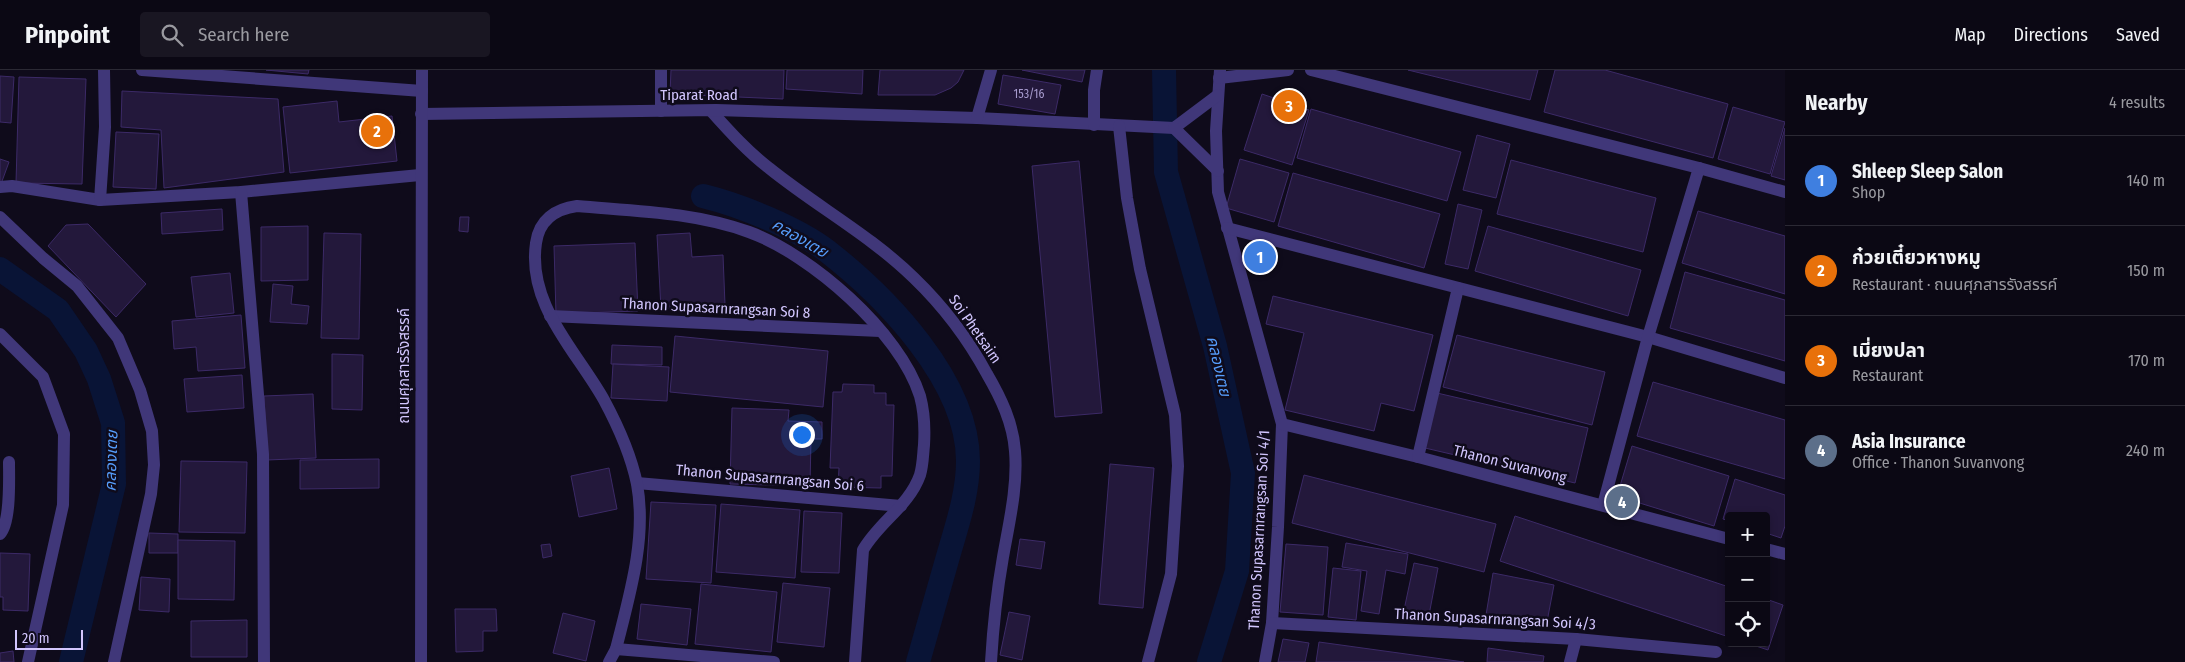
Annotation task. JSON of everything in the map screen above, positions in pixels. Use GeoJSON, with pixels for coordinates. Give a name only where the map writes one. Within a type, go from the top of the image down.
{"type":"FeatureCollection","features":[{"type":"Feature","properties":{"kind":"street"},"geometry":{"type":"LineString","coordinates":[[100,200],[105,128],[104,70]]}},
{"type":"Feature","properties":{"kind":"street"},"geometry":{"type":"LineString","coordinates":[[142,70],[422,91]]}},
{"type":"Feature","properties":{"kind":"street","name":"ถนนศุภสารรังสรรค์"},"geometry":{"type":"LineString","coordinates":[[421,662],[420,175],[422,70]]}},
{"type":"Feature","properties":{"kind":"street"},"geometry":{"type":"LineString","coordinates":[[660,70],[660,110]]}},
{"type":"Feature","properties":{"kind":"street"},"geometry":{"type":"LineString","coordinates":[[977,118],[991,70]]}},
{"type":"Feature","properties":{"kind":"street"},"geometry":{"type":"LineString","coordinates":[[1094,126],[1093,107],[1097,70]]}},
{"type":"Feature","properties":{"kind":"street"},"geometry":{"type":"LineString","coordinates":[[1220,74],[1288,70]]}},
{"type":"Feature","properties":{"kind":"street"},"geometry":{"type":"LineString","coordinates":[[1311,70],[1699,168],[1785,192]]}},
{"type":"Feature","properties":{"kind":"street","name":"Thanon Supasarnrangsan Soi 4/1"},"geometry":{"type":"LineString","coordinates":[[1220,74],[1216,130],[1218,192],[1282,424],[1272,623],[1265,662]]}},
{"type":"Feature","properties":{"kind":"street"},"geometry":{"type":"LineString","coordinates":[[1218,95],[1174,128],[1218,171]]}},
{"type":"Feature","properties":{"kind":"street","name":"Tiparat Road"},"geometry":{"type":"LineString","coordinates":[[422,114],[660,110],[977,118],[1094,126],[1174,128]]}},
{"type":"Feature","properties":{"kind":"street","name":"Soi Phetsaim"},"geometry":{"type":"LineString","coordinates":[[712,112],[743,147],[769,169],[889,256],[914,277],[939,304],[977,354],[997,390],[1011,424],[1015,451],[1015,474],[999,581],[991,662]]}},
{"type":"Feature","properties":{"kind":"street"},"geometry":{"type":"LineString","coordinates":[[1125,126],[1126,198],[1138,260],[1175,416],[1178,466],[1171,574],[1148,662]]}},
{"type":"Feature","properties":{"kind":"street"},"geometry":{"type":"LineString","coordinates":[[1603,505],[1648,338],[1699,168]]}},
{"type":"Feature","properties":{"kind":"street"},"geometry":{"type":"LineString","coordinates":[[0,187],[12,186],[100,200],[241,192],[420,175]]}},
{"type":"Feature","properties":{"kind":"street"},"geometry":{"type":"LineString","coordinates":[[241,192],[263,454],[264,662]]}},
{"type":"Feature","properties":{"kind":"street"},"geometry":{"type":"LineString","coordinates":[[609,662],[616,649],[637,553],[640,505],[637,483],[622,437],[604,400],[550,316],[536,276],[537,234],[542,224],[557,210],[577,206],[710,220],[749,232],[782,246],[811,265],[840,288],[880,331],[913,378],[920,396],[924,415],[921,473],[915,486],[901,506],[868,541],[863,550],[855,662]]}},
{"type":"Feature","properties":{"kind":"street"},"geometry":{"type":"LineString","coordinates":[[0,217],[76,286],[118,338],[140,390],[152,431],[154,464],[151,494],[114,662]]}},
{"type":"Feature","properties":{"kind":"street"},"geometry":{"type":"LineString","coordinates":[[1227,228],[1648,338],[1785,378]]}},
{"type":"Feature","properties":{"kind":"street"},"geometry":{"type":"LineString","coordinates":[[1418,457],[1458,288]]}},
{"type":"Feature","properties":{"kind":"street","name":"Thanon Supasarnrangsan Soi 8"},"geometry":{"type":"LineString","coordinates":[[550,316],[880,331]]}},
{"type":"Feature","properties":{"kind":"street"},"geometry":{"type":"LineString","coordinates":[[0,334],[43,377],[64,434],[63,505],[28,662]]}},
{"type":"Feature","properties":{"kind":"street","name":"Thanon Suvanvong"},"geometry":{"type":"LineString","coordinates":[[1282,424],[1418,457],[1725,538]]}},
{"type":"Feature","properties":{"kind":"street"},"geometry":{"type":"LineString","coordinates":[[0,534],[4,530],[10,462]]}},
{"type":"Feature","properties":{"kind":"street","name":"Thanon Supasarnrangsan Soi 6"},"geometry":{"type":"LineString","coordinates":[[637,483],[901,506]]}},
{"type":"Feature","properties":{"kind":"street"},"geometry":{"type":"LineString","coordinates":[[1770,550],[1785,554]]}},
{"type":"Feature","properties":{"kind":"street","name":"Thanon Supasarnrangsan Soi 4/3"},"geometry":{"type":"LineString","coordinates":[[1272,623],[1576,639],[1716,652]]}},
{"type":"Feature","properties":{"kind":"street"},"geometry":{"type":"LineString","coordinates":[[1570,662],[1576,639]]}},
{"type":"Feature","properties":{"kind":"street"},"geometry":{"type":"LineString","coordinates":[[616,649],[774,662]]}},
{"type":"Feature","properties":{"kind":"building"},"geometry":{"type":"Polygon","coordinates":[[[266,70],[309,70],[308,74],[266,70]]]}},
{"type":"Feature","properties":{"kind":"building"},"geometry":{"type":"Polygon","coordinates":[[[671,70],[784,70],[783,99],[670,94],[671,70]]]}},
{"type":"Feature","properties":{"kind":"building"},"geometry":{"type":"Polygon","coordinates":[[[787,70],[863,70],[862,94],[786,89],[787,70]]]}},
{"type":"Feature","properties":{"kind":"building"},"geometry":{"type":"Polygon","coordinates":[[[880,70],[964,70],[958,82],[951,88],[935,95],[878,95],[880,70]]]}},
{"type":"Feature","properties":{"kind":"building"},"geometry":{"type":"Polygon","coordinates":[[[1022,70],[1085,70],[1082,82],[1022,70]]]}},
{"type":"Feature","properties":{"kind":"building"},"geometry":{"type":"Polygon","coordinates":[[[1408,70],[1538,70],[1530,100],[1408,70]]]}},
{"type":"Feature","properties":{"kind":"building"},"geometry":{"type":"Polygon","coordinates":[[[1555,70],[1605,70],[1728,104],[1713,158],[1544,112],[1555,70]]]}},
{"type":"Feature","properties":{"kind":"building"},"geometry":{"type":"Polygon","coordinates":[[[1003,75],[1061,85],[1055,114],[998,104],[1003,75]]]}},
{"type":"Feature","properties":{"kind":"building"},"geometry":{"type":"Polygon","coordinates":[[[0,76],[14,77],[11,123],[0,122],[0,76]]]}},
{"type":"Feature","properties":{"kind":"building"},"geometry":{"type":"Polygon","coordinates":[[[19,77],[86,79],[82,184],[16,183],[19,77]]]}},
{"type":"Feature","properties":{"kind":"building"},"geometry":{"type":"Polygon","coordinates":[[[122,91],[278,99],[284,172],[164,188],[161,130],[121,127],[122,91]]]}},
{"type":"Feature","properties":{"kind":"building"},"geometry":{"type":"Polygon","coordinates":[[[1262,94],[1309,110],[1292,165],[1244,150],[1262,94]]]}},
{"type":"Feature","properties":{"kind":"building"},"geometry":{"type":"Polygon","coordinates":[[[337,101],[339,122],[392,116],[397,161],[290,173],[283,107],[337,101]]]}},
{"type":"Feature","properties":{"kind":"building"},"geometry":{"type":"Polygon","coordinates":[[[1733,107],[1785,122],[1770,174],[1718,159],[1733,107]]]}},
{"type":"Feature","properties":{"kind":"building"},"geometry":{"type":"Polygon","coordinates":[[[1311,109],[1461,152],[1447,201],[1297,158],[1311,109]]]}},
{"type":"Feature","properties":{"kind":"building"},"geometry":{"type":"Polygon","coordinates":[[[1785,128],[1785,180],[1771,176],[1785,128]]]}},
{"type":"Feature","properties":{"kind":"building"},"geometry":{"type":"Polygon","coordinates":[[[116,132],[159,134],[156,189],[113,187],[116,132]]]}},
{"type":"Feature","properties":{"kind":"building"},"geometry":{"type":"Polygon","coordinates":[[[1477,135],[1510,144],[1496,198],[1463,190],[1477,135]]]}},
{"type":"Feature","properties":{"kind":"building"},"geometry":{"type":"Polygon","coordinates":[[[0,159],[9,162],[1,184],[0,184],[0,159]]]}},
{"type":"Feature","properties":{"kind":"building"},"geometry":{"type":"Polygon","coordinates":[[[1240,159],[1289,173],[1274,222],[1226,208],[1240,159]]]}},
{"type":"Feature","properties":{"kind":"building"},"geometry":{"type":"Polygon","coordinates":[[[1511,160],[1656,198],[1643,252],[1497,214],[1511,160]]]}},
{"type":"Feature","properties":{"kind":"building"},"geometry":{"type":"Polygon","coordinates":[[[1079,161],[1102,413],[1055,417],[1032,166],[1079,161]]]}},
{"type":"Feature","properties":{"kind":"building"},"geometry":{"type":"Polygon","coordinates":[[[1293,173],[1440,214],[1424,268],[1278,226],[1293,173]]]}},
{"type":"Feature","properties":{"kind":"building"},"geometry":{"type":"Polygon","coordinates":[[[1458,204],[1482,210],[1468,269],[1445,264],[1458,204]]]}},
{"type":"Feature","properties":{"kind":"building"},"geometry":{"type":"Polygon","coordinates":[[[222,209],[223,230],[162,234],[161,213],[222,209]]]}},
{"type":"Feature","properties":{"kind":"building"},"geometry":{"type":"Polygon","coordinates":[[[1698,211],[1785,236],[1785,294],[1682,263],[1698,211]]]}},
{"type":"Feature","properties":{"kind":"building"},"geometry":{"type":"Polygon","coordinates":[[[460,217],[469,217],[468,232],[459,231],[460,217]]]}},
{"type":"Feature","properties":{"kind":"building"},"geometry":{"type":"Polygon","coordinates":[[[88,224],[146,284],[116,317],[48,246],[66,225],[88,224]]]}},
{"type":"Feature","properties":{"kind":"building"},"geometry":{"type":"Polygon","coordinates":[[[308,226],[308,280],[261,281],[261,227],[308,226]]]}},
{"type":"Feature","properties":{"kind":"building"},"geometry":{"type":"Polygon","coordinates":[[[1488,226],[1641,270],[1628,316],[1475,271],[1488,226]]]}},
{"type":"Feature","properties":{"kind":"building"},"geometry":{"type":"Polygon","coordinates":[[[324,233],[361,234],[359,339],[321,338],[324,233]]]}},
{"type":"Feature","properties":{"kind":"building"},"geometry":{"type":"Polygon","coordinates":[[[690,233],[692,257],[723,255],[725,305],[661,309],[657,235],[690,233]]]}},
{"type":"Feature","properties":{"kind":"building"},"geometry":{"type":"Polygon","coordinates":[[[635,243],[638,311],[556,314],[554,246],[635,243]]]}},
{"type":"Feature","properties":{"kind":"building"},"geometry":{"type":"Polygon","coordinates":[[[1685,272],[1785,300],[1785,361],[1670,328],[1685,272]]]}},
{"type":"Feature","properties":{"kind":"building"},"geometry":{"type":"Polygon","coordinates":[[[230,273],[234,313],[196,317],[191,277],[230,273]]]}},
{"type":"Feature","properties":{"kind":"building"},"geometry":{"type":"Polygon","coordinates":[[[273,284],[293,286],[291,304],[309,306],[307,324],[270,322],[273,284]]]}},
{"type":"Feature","properties":{"kind":"building"},"geometry":{"type":"Polygon","coordinates":[[[1273,296],[1433,335],[1414,411],[1381,403],[1374,431],[1285,410],[1304,333],[1266,324],[1273,296]]]}},
{"type":"Feature","properties":{"kind":"building"},"geometry":{"type":"Polygon","coordinates":[[[241,315],[245,368],[198,371],[196,347],[174,349],[172,321],[241,315]]]}},
{"type":"Feature","properties":{"kind":"building"},"geometry":{"type":"Polygon","coordinates":[[[1457,335],[1605,372],[1592,425],[1443,387],[1457,335]]]}},
{"type":"Feature","properties":{"kind":"building"},"geometry":{"type":"Polygon","coordinates":[[[675,336],[828,351],[823,407],[670,392],[675,336]]]}},
{"type":"Feature","properties":{"kind":"building"},"geometry":{"type":"Polygon","coordinates":[[[612,345],[662,347],[662,365],[611,364],[612,345]]]}},
{"type":"Feature","properties":{"kind":"building"},"geometry":{"type":"Polygon","coordinates":[[[332,354],[363,355],[362,410],[332,409],[332,354]]]}},
{"type":"Feature","properties":{"kind":"building"},"geometry":{"type":"Polygon","coordinates":[[[613,364],[669,367],[667,401],[611,398],[613,364]]]}},
{"type":"Feature","properties":{"kind":"building"},"geometry":{"type":"Polygon","coordinates":[[[242,375],[244,408],[187,412],[184,379],[242,375]]]}},
{"type":"Feature","properties":{"kind":"building"},"geometry":{"type":"Polygon","coordinates":[[[1653,382],[1785,420],[1785,479],[1637,436],[1653,382]]]}},
{"type":"Feature","properties":{"kind":"building"},"geometry":{"type":"Polygon","coordinates":[[[843,384],[874,385],[874,393],[886,393],[886,405],[894,405],[892,476],[881,476],[881,488],[838,487],[839,468],[830,468],[833,392],[842,392],[843,384]]]}},
{"type":"Feature","properties":{"kind":"building"},"geometry":{"type":"Polygon","coordinates":[[[1437,393],[1588,428],[1575,483],[1425,448],[1437,393]]]}},
{"type":"Feature","properties":{"kind":"building"},"geometry":{"type":"Polygon","coordinates":[[[313,394],[316,458],[267,460],[264,396],[313,394]]]}},
{"type":"Feature","properties":{"kind":"building"},"geometry":{"type":"Polygon","coordinates":[[[732,408],[789,410],[788,421],[822,422],[822,439],[811,439],[810,486],[730,484],[732,408]]]}},
{"type":"Feature","properties":{"kind":"building"},"geometry":{"type":"Polygon","coordinates":[[[1632,446],[1729,476],[1714,526],[1617,496],[1632,446]]]}},
{"type":"Feature","properties":{"kind":"building"},"geometry":{"type":"Polygon","coordinates":[[[379,459],[379,488],[300,489],[300,460],[379,459]]]}},
{"type":"Feature","properties":{"kind":"building"},"geometry":{"type":"Polygon","coordinates":[[[181,461],[247,462],[245,533],[179,532],[181,461]]]}},
{"type":"Feature","properties":{"kind":"building"},"geometry":{"type":"Polygon","coordinates":[[[1110,464],[1154,468],[1143,608],[1099,604],[1110,464]]]}},
{"type":"Feature","properties":{"kind":"building"},"geometry":{"type":"Polygon","coordinates":[[[609,468],[617,509],[579,517],[571,476],[609,468]]]}},
{"type":"Feature","properties":{"kind":"building"},"geometry":{"type":"Polygon","coordinates":[[[1304,475],[1496,524],[1484,572],[1292,523],[1304,475]]]}},
{"type":"Feature","properties":{"kind":"building"},"geometry":{"type":"Polygon","coordinates":[[[1735,479],[1785,495],[1785,526],[1781,538],[1770,534],[1770,512],[1725,512],[1735,479]]]}},
{"type":"Feature","properties":{"kind":"building"},"geometry":{"type":"Polygon","coordinates":[[[651,502],[716,505],[711,583],[646,579],[651,502]]]}},
{"type":"Feature","properties":{"kind":"building"},"geometry":{"type":"Polygon","coordinates":[[[721,504],[800,510],[795,578],[716,572],[721,504]]]}},
{"type":"Feature","properties":{"kind":"building"},"geometry":{"type":"Polygon","coordinates":[[[804,511],[842,513],[839,573],[801,572],[804,511]]]}},
{"type":"Feature","properties":{"kind":"building"},"geometry":{"type":"Polygon","coordinates":[[[1515,516],[1725,586],[1725,636],[1500,561],[1515,516]]]}},
{"type":"Feature","properties":{"kind":"building"},"geometry":{"type":"Polygon","coordinates":[[[149,533],[178,534],[178,553],[149,553],[149,533]]]}},
{"type":"Feature","properties":{"kind":"building"},"geometry":{"type":"Polygon","coordinates":[[[1020,539],[1045,542],[1041,569],[1016,565],[1020,539]]]}},
{"type":"Feature","properties":{"kind":"building"},"geometry":{"type":"Polygon","coordinates":[[[178,540],[235,541],[234,600],[178,599],[178,540]]]}},
{"type":"Feature","properties":{"kind":"building"},"geometry":{"type":"Polygon","coordinates":[[[1346,543],[1408,554],[1405,574],[1386,570],[1379,614],[1361,611],[1367,571],[1342,567],[1346,543]]]}},
{"type":"Feature","properties":{"kind":"building"},"geometry":{"type":"Polygon","coordinates":[[[550,544],[552,556],[543,558],[541,545],[550,544]]]}},
{"type":"Feature","properties":{"kind":"building"},"geometry":{"type":"Polygon","coordinates":[[[1286,544],[1328,547],[1323,615],[1280,612],[1286,544]]]}},
{"type":"Feature","properties":{"kind":"building"},"geometry":{"type":"Polygon","coordinates":[[[0,553],[30,554],[28,611],[3,610],[3,597],[0,597],[0,553]]]}},
{"type":"Feature","properties":{"kind":"building"},"geometry":{"type":"Polygon","coordinates":[[[1414,563],[1438,568],[1429,615],[1404,610],[1414,563]]]}},
{"type":"Feature","properties":{"kind":"building"},"geometry":{"type":"Polygon","coordinates":[[[1333,568],[1361,571],[1356,620],[1328,617],[1333,568]]]}},
{"type":"Feature","properties":{"kind":"building"},"geometry":{"type":"Polygon","coordinates":[[[1493,573],[1554,585],[1546,627],[1486,615],[1493,573]]]}},
{"type":"Feature","properties":{"kind":"building"},"geometry":{"type":"Polygon","coordinates":[[[141,577],[170,579],[169,612],[139,610],[141,577]]]}},
{"type":"Feature","properties":{"kind":"building"},"geometry":{"type":"Polygon","coordinates":[[[783,583],[830,588],[824,647],[777,642],[783,583]]]}},
{"type":"Feature","properties":{"kind":"building"},"geometry":{"type":"Polygon","coordinates":[[[701,584],[777,592],[771,652],[695,644],[701,584]]]}},
{"type":"Feature","properties":{"kind":"building"},"geometry":{"type":"Polygon","coordinates":[[[1770,600],[1783,605],[1770,644],[1770,600]]]}},
{"type":"Feature","properties":{"kind":"building"},"geometry":{"type":"Polygon","coordinates":[[[641,604],[691,609],[687,645],[637,639],[641,604]]]}},
{"type":"Feature","properties":{"kind":"building"},"geometry":{"type":"Polygon","coordinates":[[[455,609],[496,609],[497,631],[483,631],[483,651],[456,652],[455,609]]]}},
{"type":"Feature","properties":{"kind":"building"},"geometry":{"type":"Polygon","coordinates":[[[1009,612],[1030,616],[1022,660],[1000,655],[1009,612]]]}},
{"type":"Feature","properties":{"kind":"building"},"geometry":{"type":"Polygon","coordinates":[[[563,613],[595,621],[586,661],[553,653],[563,613]]]}},
{"type":"Feature","properties":{"kind":"building"},"geometry":{"type":"Polygon","coordinates":[[[247,620],[247,657],[191,657],[191,621],[247,620]]]}},
{"type":"Feature","properties":{"kind":"building"},"geometry":{"type":"Polygon","coordinates":[[[1283,639],[1309,643],[1305,662],[1278,662],[1283,639]]]}},
{"type":"Feature","properties":{"kind":"building"},"geometry":{"type":"Polygon","coordinates":[[[1319,642],[1464,662],[1316,662],[1319,642]]]}},
{"type":"Feature","properties":{"kind":"building"},"geometry":{"type":"Polygon","coordinates":[[[1488,648],[1544,656],[1543,662],[1487,662],[1488,648]]]}},
{"type":"Feature","properties":{"kind":"building"},"geometry":{"type":"Polygon","coordinates":[[[13,651],[14,662],[0,662],[0,653],[13,651]]]}},
{"type":"Feature","properties":{"kind":"waterway","name":"คลองเตย"},"geometry":{"type":"LineString","coordinates":[[1164,70],[1166,172],[1215,346],[1243,473],[1237,571],[1209,662]]}},
{"type":"Feature","properties":{"kind":"waterway","name":"คลองเตย"},"geometry":{"type":"LineString","coordinates":[[703,196],[768,218],[815,242],[827,251],[874,292],[898,317],[920,343],[939,372],[954,401],[964,431],[968,461],[966,486],[958,524],[918,662]]}},
{"type":"Feature","properties":{"kind":"waterway","name":"คลองเตย"},"geometry":{"type":"LineString","coordinates":[[0,269],[58,310],[86,351],[99,379],[113,423],[114,484],[71,662]]}},
{"type":"Feature","properties":{"kind":"place","name":"เมี่ยงปลา"},"geometry":{"type":"Point","coordinates":[1289,106]}},
{"type":"Feature","properties":{"kind":"place","name":"ก๋วยเตี๋ยวหางหมู"},"geometry":{"type":"Point","coordinates":[377,131]}},
{"type":"Feature","properties":{"kind":"place","name":"Shleep Sleep Salon"},"geometry":{"type":"Point","coordinates":[1260,257]}},
{"type":"Feature","properties":{"kind":"place","name":"Asia Insurance"},"geometry":{"type":"Point","coordinates":[1622,502]}}]}
